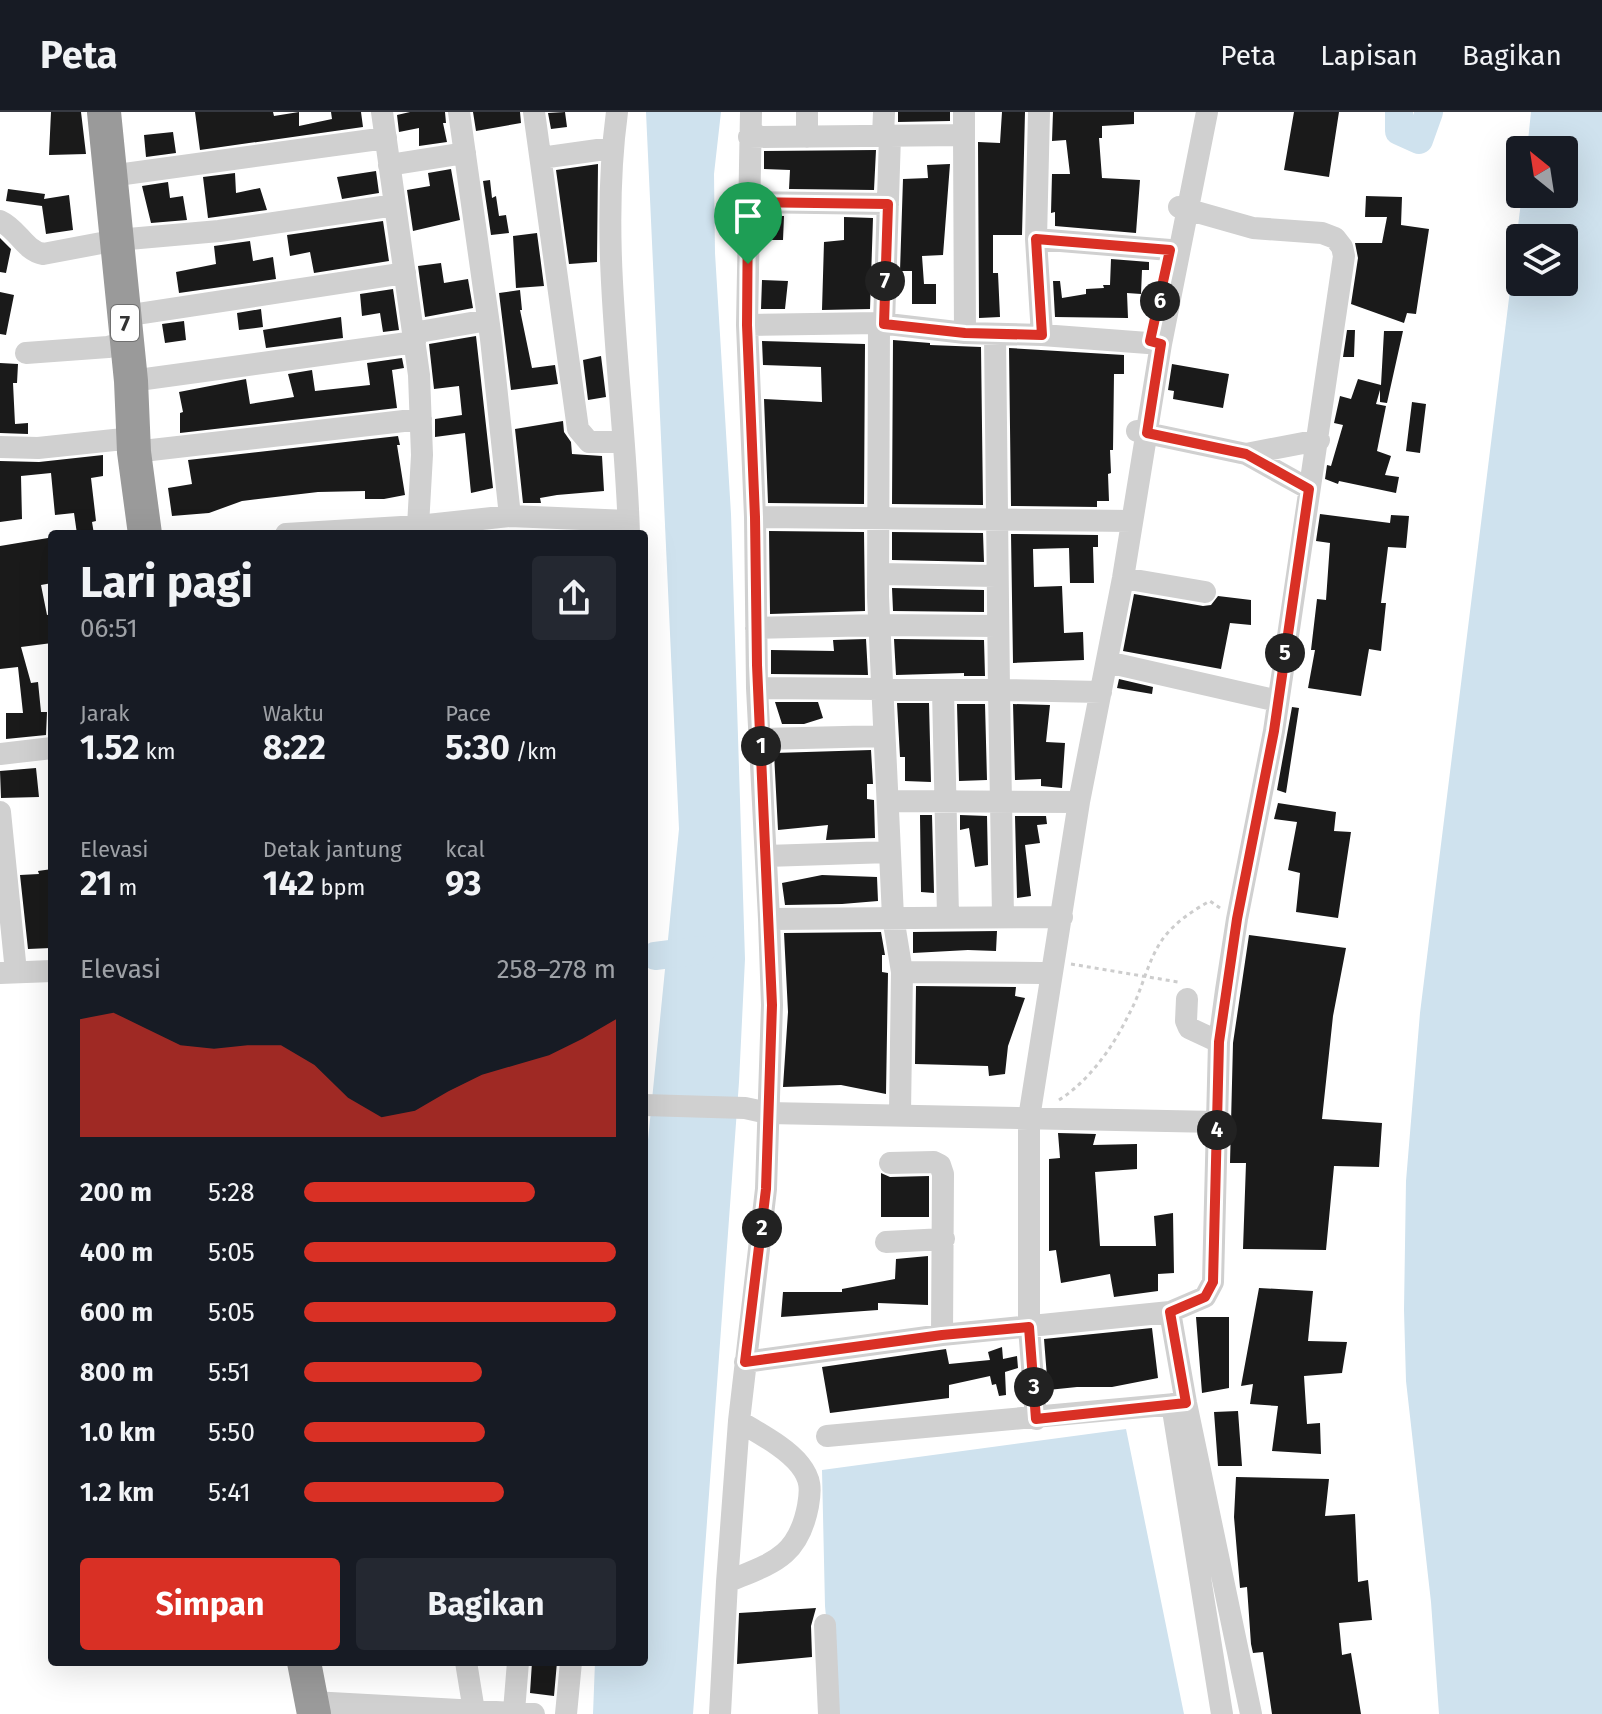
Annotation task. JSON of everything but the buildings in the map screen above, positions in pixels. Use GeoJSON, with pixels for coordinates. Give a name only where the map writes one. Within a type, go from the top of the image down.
{"type":"FeatureCollection","features":[{"type":"Feature","properties":{"kind":"highway","name":"7"},"geometry":{"type":"LineString","coordinates":[[104,112],[145,530]]}},
{"type":"Feature","properties":{"kind":"highway"},"geometry":{"type":"LineString","coordinates":[[305,1666],[313,1708]]}},
{"type":"Feature","properties":{"kind":"street"},"geometry":{"type":"LineString","coordinates":[[382,112],[419,375],[418,530],[510,516],[628,528],[610,238],[612,148],[617,112]]}},
{"type":"Feature","properties":{"kind":"street"},"geometry":{"type":"LineString","coordinates":[[459,112],[488,320],[510,516]]}},
{"type":"Feature","properties":{"kind":"street"},"geometry":{"type":"LineString","coordinates":[[534,112],[578,429],[589,442],[622,442]]}},
{"type":"Feature","properties":{"kind":"street"},"geometry":{"type":"LineString","coordinates":[[720,1714],[739,1421],[766,1189],[772,1005],[757,688],[755,517],[747,325],[751,112]]}},
{"type":"Feature","properties":{"kind":"street"},"geometry":{"type":"LineString","coordinates":[[807,112],[807,137]]}},
{"type":"Feature","properties":{"kind":"street"},"geometry":{"type":"LineString","coordinates":[[884,112],[888,204],[882,323],[879,574],[893,917],[902,972],[900,1114]]}},
{"type":"Feature","properties":{"kind":"street"},"geometry":{"type":"LineString","coordinates":[[1039,112],[1036,239],[1042,335]]}},
{"type":"Feature","properties":{"kind":"street"},"geometry":{"type":"LineString","coordinates":[[1036,1419],[1022,1327],[1032,1118],[1042,1006],[1074,801],[1142,432],[1170,250],[1184,208],[1197,112]]}},
{"type":"Feature","properties":{"kind":"street"},"geometry":{"type":"LineString","coordinates":[[1156,343],[1207,112]]}},
{"type":"Feature","properties":{"kind":"street"},"geometry":{"type":"LineString","coordinates":[[749,137],[886,136],[964,123],[965,333]]}},
{"type":"Feature","properties":{"kind":"street"},"geometry":{"type":"LineString","coordinates":[[110,176],[386,138]]}},
{"type":"Feature","properties":{"kind":"street"},"geometry":{"type":"LineString","coordinates":[[541,158],[612,148]]}},
{"type":"Feature","properties":{"kind":"street"},"geometry":{"type":"LineString","coordinates":[[389,165],[465,153]]}},
{"type":"Feature","properties":{"kind":"street"},"geometry":{"type":"LineString","coordinates":[[748,202],[888,204]]}},
{"type":"Feature","properties":{"kind":"street"},"geometry":{"type":"LineString","coordinates":[[0,221],[10,225],[34,252],[43,254],[117,240],[219,231],[395,205]]}},
{"type":"Feature","properties":{"kind":"street"},"geometry":{"type":"LineString","coordinates":[[745,1362],[942,1335],[1170,1312],[1205,1297],[1213,1282],[1219,1042],[1237,919],[1274,731],[1344,256],[1335,238],[1322,233],[1253,228],[1184,208]]}},
{"type":"Feature","properties":{"kind":"street"},"geometry":{"type":"LineString","coordinates":[[1036,239],[1170,250]]}},
{"type":"Feature","properties":{"kind":"street"},"geometry":{"type":"LineString","coordinates":[[26,353],[108,347],[126,329],[405,273]]}},
{"type":"Feature","properties":{"kind":"street"},"geometry":{"type":"LineString","coordinates":[[131,381],[414,338],[488,320]]}},
{"type":"Feature","properties":{"kind":"street"},"geometry":{"type":"LineString","coordinates":[[747,325],[882,323],[965,333],[1156,343]]}},
{"type":"Feature","properties":{"kind":"street"},"geometry":{"type":"LineString","coordinates":[[995,335],[995,520],[1003,915]]}},
{"type":"Feature","properties":{"kind":"street"},"geometry":{"type":"LineString","coordinates":[[0,447],[134,445],[421,419]]}},
{"type":"Feature","properties":{"kind":"street"},"geometry":{"type":"LineString","coordinates":[[1142,432],[1246,454],[1309,489]]}},
{"type":"Feature","properties":{"kind":"street"},"geometry":{"type":"LineString","coordinates":[[1246,454],[1319,440]]}},
{"type":"Feature","properties":{"kind":"street"},"geometry":{"type":"LineString","coordinates":[[755,517],[1126,520]]}},
{"type":"Feature","properties":{"kind":"street"},"geometry":{"type":"LineString","coordinates":[[1096,691],[1107,662],[1123,578],[1126,520]]}},
{"type":"Feature","properties":{"kind":"street"},"geometry":{"type":"LineString","coordinates":[[879,574],[996,576]]}},
{"type":"Feature","properties":{"kind":"street"},"geometry":{"type":"LineString","coordinates":[[1123,578],[1205,592]]}},
{"type":"Feature","properties":{"kind":"street"},"geometry":{"type":"LineString","coordinates":[[756,628],[997,626]]}},
{"type":"Feature","properties":{"kind":"street"},"geometry":{"type":"LineString","coordinates":[[1107,662],[1278,701]]}},
{"type":"Feature","properties":{"kind":"street"},"geometry":{"type":"LineString","coordinates":[[757,688],[1096,691]]}},
{"type":"Feature","properties":{"kind":"street"},"geometry":{"type":"LineString","coordinates":[[943,690],[948,916]]}},
{"type":"Feature","properties":{"kind":"street"},"geometry":{"type":"LineString","coordinates":[[760,739],[884,736]]}},
{"type":"Feature","properties":{"kind":"street"},"geometry":{"type":"LineString","coordinates":[[0,754],[48,748]]}},
{"type":"Feature","properties":{"kind":"street"},"geometry":{"type":"LineString","coordinates":[[888,801],[1074,801]]}},
{"type":"Feature","properties":{"kind":"street"},"geometry":{"type":"LineString","coordinates":[[0,812],[8,973],[48,971]]}},
{"type":"Feature","properties":{"kind":"street"},"geometry":{"type":"LineString","coordinates":[[766,856],[890,852]]}},
{"type":"Feature","properties":{"kind":"street"},"geometry":{"type":"LineString","coordinates":[[769,919],[1056,916]]}},
{"type":"Feature","properties":{"kind":"street"},"geometry":{"type":"LineString","coordinates":[[902,972],[1049,968]]}},
{"type":"Feature","properties":{"kind":"street"},"geometry":{"type":"LineString","coordinates":[[1186,991],[1186,1021],[1189,1028],[1219,1042]]}},
{"type":"Feature","properties":{"kind":"street"},"geometry":{"type":"LineString","coordinates":[[648,1105],[745,1108],[768,1113],[1217,1122]]}},
{"type":"Feature","properties":{"kind":"street"},"geometry":{"type":"LineString","coordinates":[[890,1163],[934,1162],[940,1165],[943,1174],[942,1335]]}},
{"type":"Feature","properties":{"kind":"street"},"geometry":{"type":"LineString","coordinates":[[886,1242],[944,1239]]}},
{"type":"Feature","properties":{"kind":"street"},"geometry":{"type":"LineString","coordinates":[[1170,1312],[1179,1404],[1222,1714]]}},
{"type":"Feature","properties":{"kind":"street"},"geometry":{"type":"LineString","coordinates":[[827,1436],[1179,1404]]}},
{"type":"Feature","properties":{"kind":"street"},"geometry":{"type":"LineString","coordinates":[[1179,1404],[1251,1714]]}},
{"type":"Feature","properties":{"kind":"street"},"geometry":{"type":"LineString","coordinates":[[727,1582],[769,1565],[798,1540],[804,1526],[811,1487],[798,1462],[739,1421]]}},
{"type":"Feature","properties":{"kind":"street"},"geometry":{"type":"LineString","coordinates":[[825,1625],[829,1714]]}},
{"type":"Feature","properties":{"kind":"street"},"geometry":{"type":"LineString","coordinates":[[467,1666],[474,1711]]}},
{"type":"Feature","properties":{"kind":"street"},"geometry":{"type":"LineString","coordinates":[[313,1708],[524,1713],[518,1666]]}},
{"type":"Feature","properties":{"kind":"street"},"geometry":{"type":"LineString","coordinates":[[566,1714],[571,1666]]}},
{"type":"Feature","properties":{"kind":"path"},"geometry":{"type":"LineString","coordinates":[[1032,1118],[1090,1074],[1130,1014],[1162,941],[1189,913],[1210,901],[1237,919]]}},
{"type":"Feature","properties":{"kind":"path"},"geometry":{"type":"LineString","coordinates":[[1049,968],[1146,976],[1186,991]]}},
{"type":"Feature","properties":{"kind":"water"},"geometry":{"type":"Polygon","coordinates":[[[646,112],[721,112],[714,174],[715,253],[731,514],[745,959],[739,1082],[693,1714],[593,1714],[595,1666],[648,1666],[648,1140],[679,829],[646,112]]]}},
{"type":"Feature","properties":{"kind":"water"},"geometry":{"type":"Polygon","coordinates":[[[1531,112],[1602,112],[1602,1714],[1439,1714],[1431,1602],[1406,1381],[1406,1181],[1420,1013],[1509,296],[1578,296],[1578,224],[1518,224],[1520,208],[1578,208],[1578,136],[1528,136],[1531,112]]]}},
{"type":"Feature","properties":{"kind":"water"},"geometry":{"type":"Polygon","coordinates":[[[1126,1429],[1184,1714],[835,1714],[825,1606],[822,1470],[1126,1429]]]}},
{"type":"Feature","properties":{"kind":"waterway"},"geometry":{"type":"LineString","coordinates":[[1399,112],[1399,131],[1419,140],[1429,112]]}},
{"type":"Feature","properties":{"kind":"waterway"},"geometry":{"type":"LineString","coordinates":[[655,956],[702,950]]}},
{"type":"Feature","properties":{"kind":"route"},"geometry":{"type":"LineString","coordinates":[[748,202],[888,204],[884,324],[965,333],[1042,335],[1036,239],[1170,250],[1150,341],[1161,344],[1147,433],[1246,454],[1309,489],[1274,731],[1237,919],[1219,1042],[1213,1282],[1205,1297],[1170,1312],[1186,1403],[1036,1419],[1029,1327],[942,1335],[745,1362],[766,1189],[772,1005],[757,665],[748,264],[748,202]]}}]}
